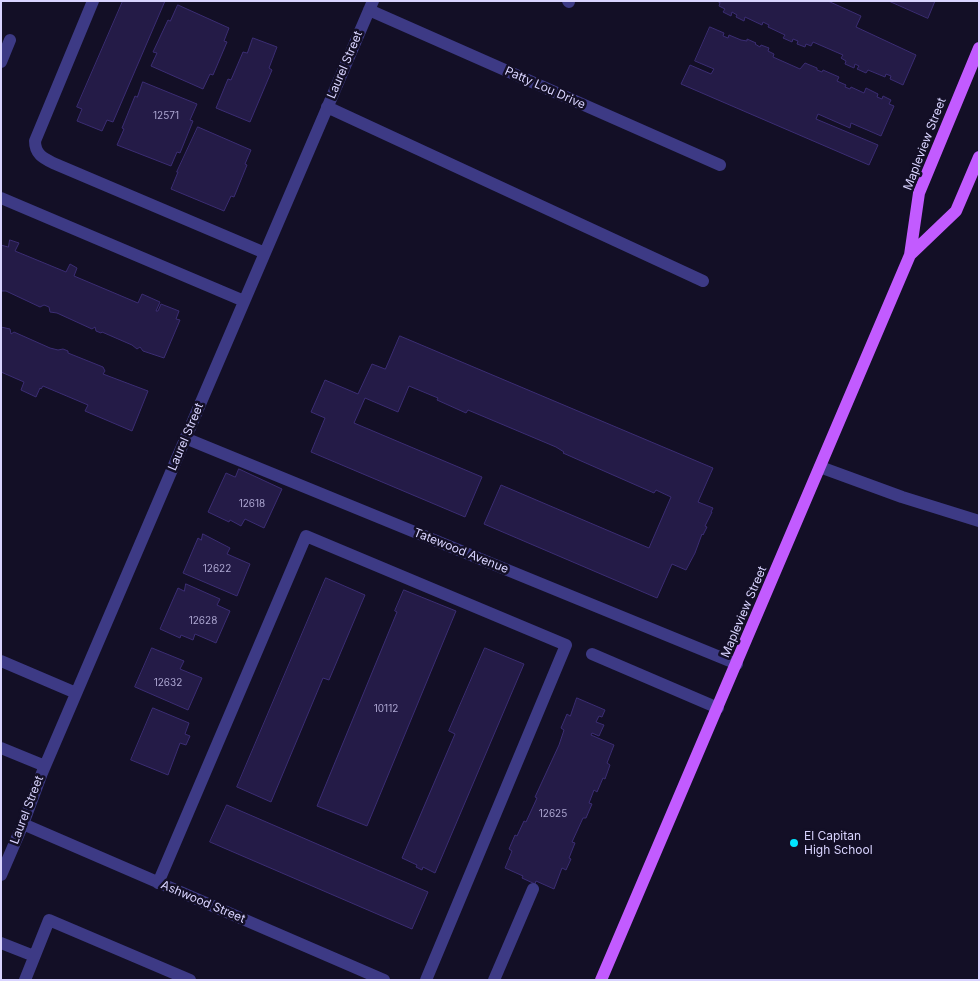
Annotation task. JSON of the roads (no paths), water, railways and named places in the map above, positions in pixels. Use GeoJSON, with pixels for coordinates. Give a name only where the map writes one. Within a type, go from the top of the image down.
{"type":"FeatureCollection","features":[{"type":"Feature","properties":{"kind":"main road","name":"Mapleview Street"},"geometry":{"type":"LineString","coordinates":[[601,980],[910,255],[919,193],[979,48]]}},
{"type":"Feature","properties":{"kind":"main road","name":"Mapleview Street"},"geometry":{"type":"LineString","coordinates":[[910,255],[956,211],[979,157]]}},
{"type":"Feature","properties":{"kind":"street"},"geometry":{"type":"LineString","coordinates":[[92,1],[35,141],[38,154],[53,164],[264,253]]}},
{"type":"Feature","properties":{"kind":"street","name":"Laurel Street"},"geometry":{"type":"LineString","coordinates":[[1,875],[23,824],[44,766],[371,6]]}},
{"type":"Feature","properties":{"kind":"street","name":"Patty Lou Drive"},"geometry":{"type":"LineString","coordinates":[[371,6],[720,166]]}},
{"type":"Feature","properties":{"kind":"street"},"geometry":{"type":"LineString","coordinates":[[1,62],[10,40]]}},
{"type":"Feature","properties":{"kind":"street"},"geometry":{"type":"LineString","coordinates":[[328,107],[703,280]]}},
{"type":"Feature","properties":{"kind":"street"},"geometry":{"type":"LineString","coordinates":[[1,198],[244,301]]}},
{"type":"Feature","properties":{"kind":"street","name":"Tatewood Avenue"},"geometry":{"type":"LineString","coordinates":[[186,438],[737,664]]}},
{"type":"Feature","properties":{"kind":"street"},"geometry":{"type":"LineString","coordinates":[[820,467],[902,497],[979,521]]}},
{"type":"Feature","properties":{"kind":"street"},"geometry":{"type":"LineString","coordinates":[[158,883],[306,536],[566,645],[426,980]]}},
{"type":"Feature","properties":{"kind":"street"},"geometry":{"type":"LineString","coordinates":[[592,654],[718,708]]}},
{"type":"Feature","properties":{"kind":"street"},"geometry":{"type":"LineString","coordinates":[[1,661],[76,693]]}},
{"type":"Feature","properties":{"kind":"street"},"geometry":{"type":"LineString","coordinates":[[1,748],[44,766]]}},
{"type":"Feature","properties":{"kind":"street","name":"Ashwood Street"},"geometry":{"type":"LineString","coordinates":[[23,824],[384,980]]}},
{"type":"Feature","properties":{"kind":"street"},"geometry":{"type":"LineString","coordinates":[[494,980],[533,889]]}},
{"type":"Feature","properties":{"kind":"street"},"geometry":{"type":"LineString","coordinates":[[25,980],[49,920],[190,980]]}},
{"type":"Feature","properties":{"kind":"street"},"geometry":{"type":"LineString","coordinates":[[1,943],[34,956]]}},
{"type":"Feature","properties":{"kind":"place","name":"El Capitan High School"},"geometry":{"type":"Point","coordinates":[794,843]}}]}
